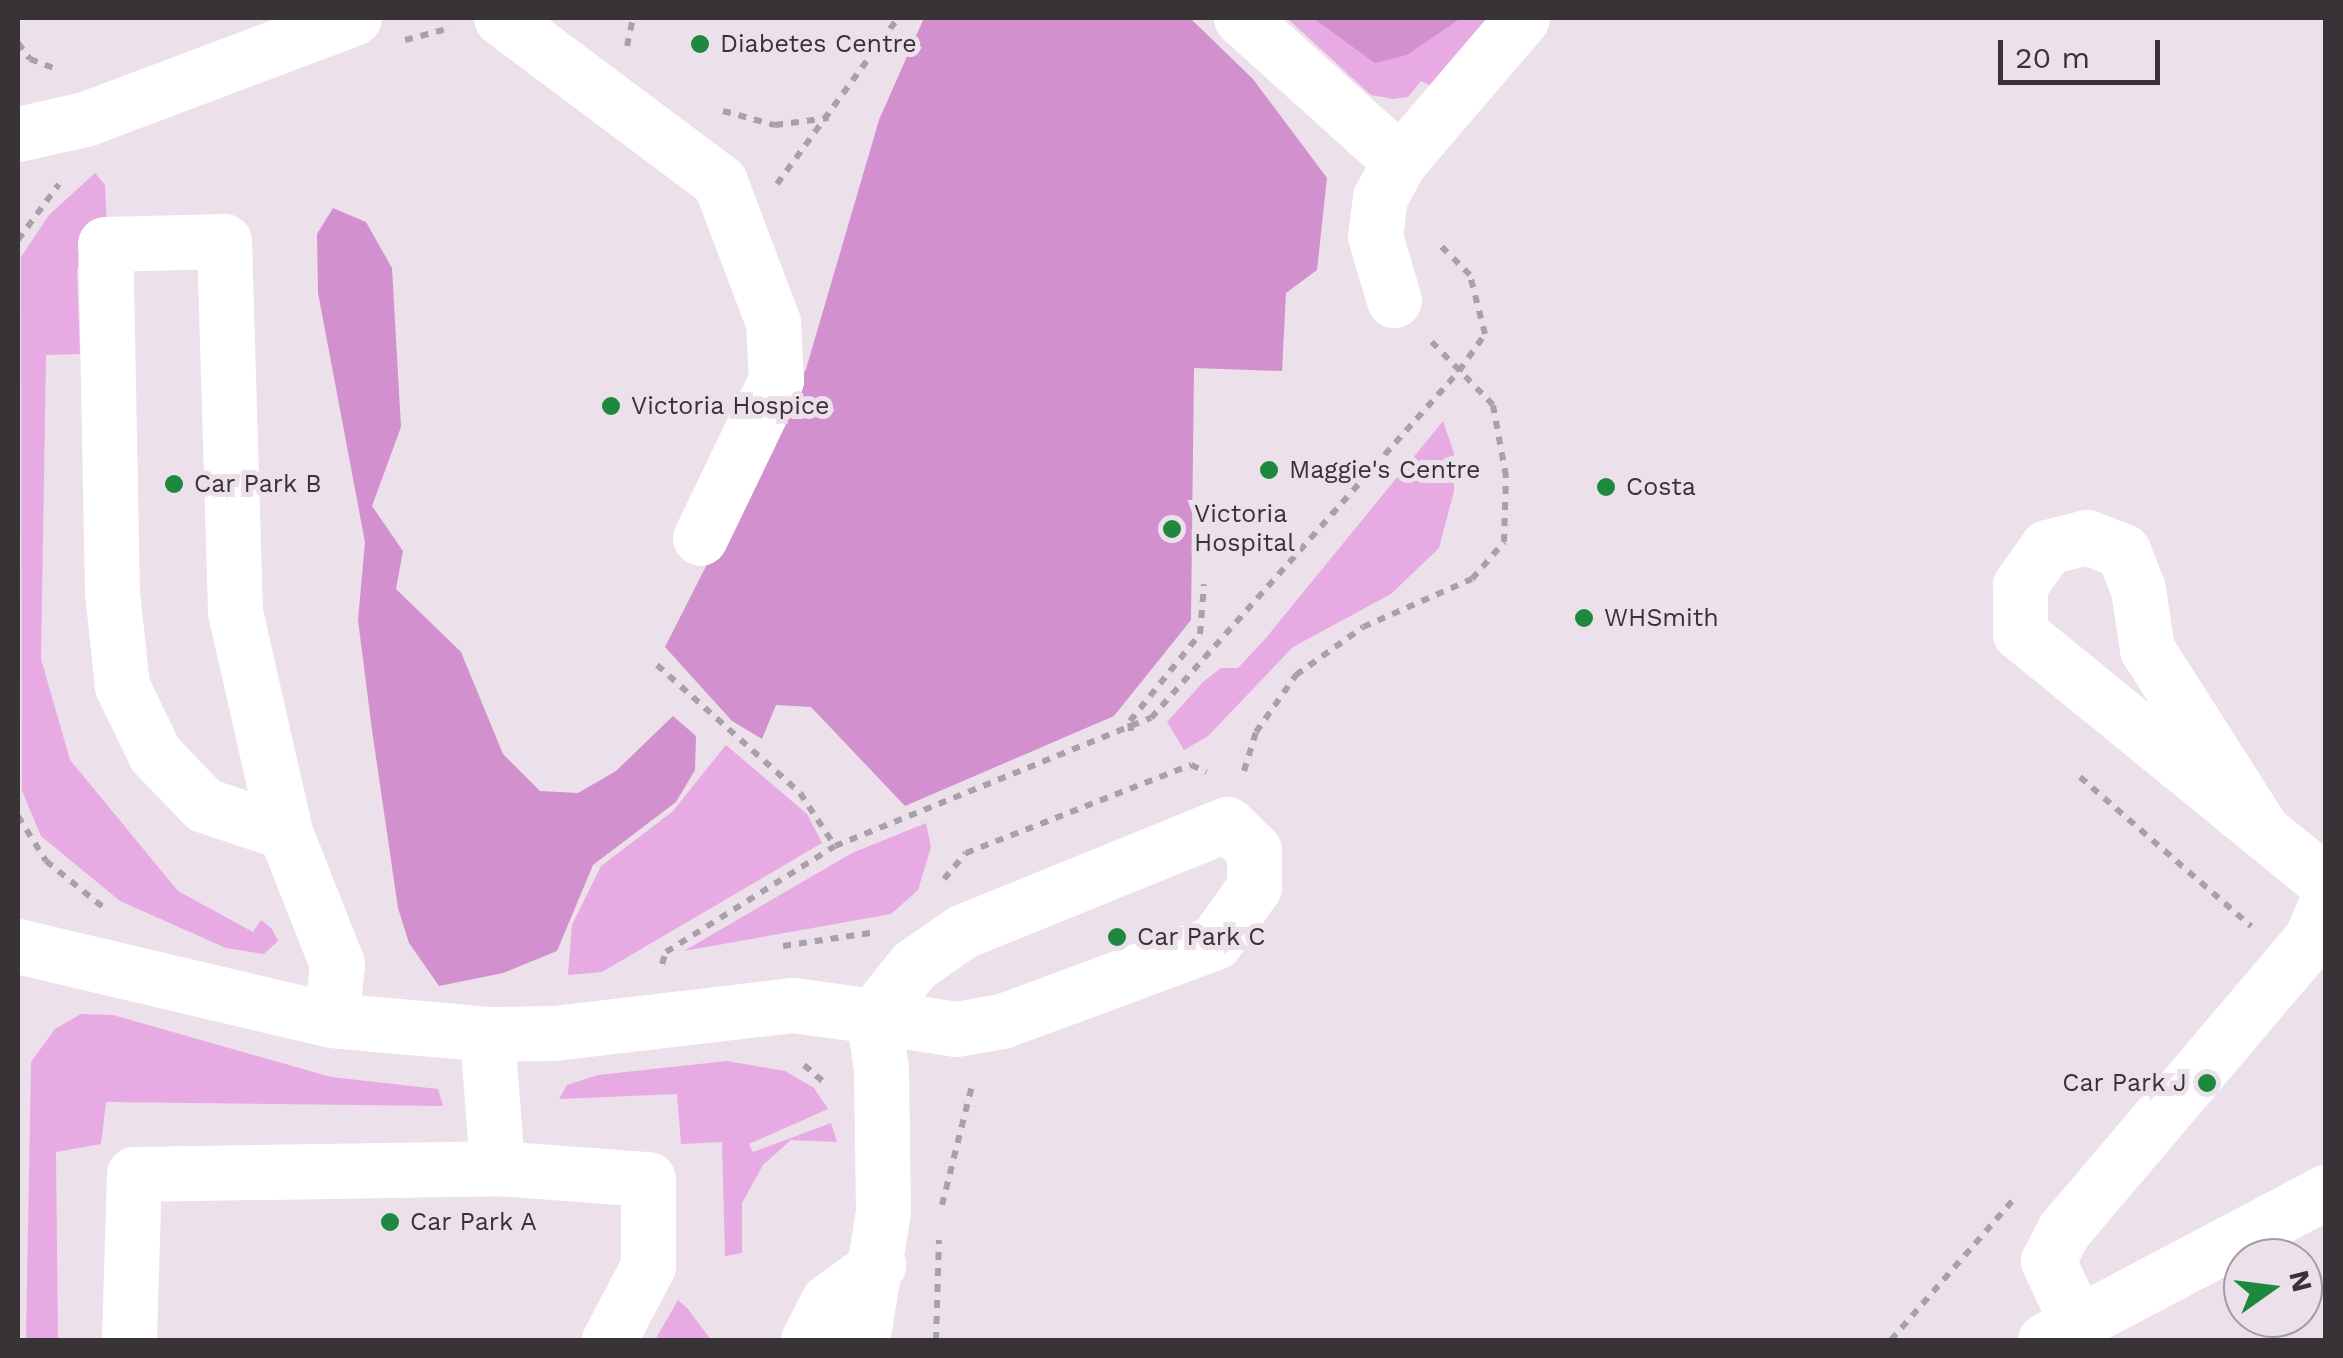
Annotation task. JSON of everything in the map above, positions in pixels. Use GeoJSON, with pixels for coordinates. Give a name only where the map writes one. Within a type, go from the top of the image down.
{"type":"FeatureCollection","features":[{"type":"Feature","properties":{"kind":"street"},"geometry":{"type":"LineString","coordinates":[[1242,18],[1400,161]]}},
{"type":"Feature","properties":{"kind":"street"},"geometry":{"type":"LineString","coordinates":[[1394,300],[1375,236],[1380,198],[1400,161],[1522,18]]}},
{"type":"Feature","properties":{"kind":"street"},"geometry":{"type":"LineString","coordinates":[[479,23],[720,182],[773,322],[776,380],[700,538]]}},
{"type":"Feature","properties":{"kind":"street"},"geometry":{"type":"LineString","coordinates":[[18,134],[86,119],[373,31]]}},
{"type":"Feature","properties":{"kind":"street"},"geometry":{"type":"LineString","coordinates":[[285,832],[204,806],[156,754],[122,686],[112,594],[104,244],[224,241],[235,612],[285,832],[337,964],[331,1020]]}},
{"type":"Feature","properties":{"kind":"street"},"geometry":{"type":"LineString","coordinates":[[2261,828],[2148,649],[2138,589],[2123,551],[2087,538],[2047,548],[2020,585],[2020,633],[2125,725],[2261,828],[2326,883]]}},
{"type":"Feature","properties":{"kind":"street"},"geometry":{"type":"LineString","coordinates":[[18,946],[331,1020],[487,1034],[554,1033],[793,1005],[873,1016],[956,1029],[1002,1021],[1215,942],[1254,887],[1254,850],[1226,824],[963,931],[914,965],[873,1016],[883,1113],[878,1265],[862,1340]]}},
{"type":"Feature","properties":{"kind":"street"},"geometry":{"type":"LineString","coordinates":[[2326,904],[2311,940],[2064,1230],[2048,1262],[2061,1333],[2326,1192]]}},
{"type":"Feature","properties":{"kind":"street"},"geometry":{"type":"LineString","coordinates":[[487,1034],[497,1168]]}},
{"type":"Feature","properties":{"kind":"street"},"geometry":{"type":"LineString","coordinates":[[129,1340],[134,1174],[497,1168],[648,1179],[648,1266],[609,1340]]}},
{"type":"Feature","properties":{"kind":"street"},"geometry":{"type":"LineString","coordinates":[[808,1340],[828,1301],[878,1265]]}},
{"type":"Feature","properties":{"kind":"path"},"geometry":{"type":"LineString","coordinates":[[731,214],[770,193],[830,118],[898,18]]}},
{"type":"Feature","properties":{"kind":"path"},"geometry":{"type":"LineString","coordinates":[[373,31],[479,23]]}},
{"type":"Feature","properties":{"kind":"path"},"geometry":{"type":"LineString","coordinates":[[704,106],[775,125],[830,118]]}},
{"type":"Feature","properties":{"kind":"path"},"geometry":{"type":"LineString","coordinates":[[18,240],[70,171]]}},
{"type":"Feature","properties":{"kind":"path"},"geometry":{"type":"LineString","coordinates":[[650,966],[664,964],[666,952],[835,846],[1131,731],[1186,685],[1459,371],[1485,334],[1470,275],[1425,232]]}},
{"type":"Feature","properties":{"kind":"path"},"geometry":{"type":"LineString","coordinates":[[1226,824],[1256,732],[1296,675],[1363,626],[1472,579],[1504,542],[1506,476],[1493,405],[1394,300]]}},
{"type":"Feature","properties":{"kind":"path"},"geometry":{"type":"LineString","coordinates":[[1131,731],[1130,721],[1200,634],[1204,584]]}},
{"type":"Feature","properties":{"kind":"path"},"geometry":{"type":"LineString","coordinates":[[657,665],[800,793],[835,846]]}},
{"type":"Feature","properties":{"kind":"path"},"geometry":{"type":"LineString","coordinates":[[2080,777],[2252,923],[2245,943]]}},
{"type":"Feature","properties":{"kind":"path"},"geometry":{"type":"LineString","coordinates":[[789,1060],[834,1092]]}},
{"type":"Feature","properties":{"kind":"path"},"geometry":{"type":"LineString","coordinates":[[938,1219],[975,1074]]}},
{"type":"Feature","properties":{"kind":"path"},"geometry":{"type":"LineString","coordinates":[[1891,1340],[2025,1186]]}},
{"type":"Feature","properties":{"kind":"path"},"geometry":{"type":"LineString","coordinates":[[936,1340],[938,1236]]}},
{"type":"Feature","properties":{"kind":"shaded area"},"geometry":{"type":"Polygon","coordinates":[[[924,18],[1190,18],[1253,79],[1327,178],[1317,270],[1286,293],[1282,371],[1194,368],[1191,620],[1114,716],[905,806],[811,707],[776,705],[762,739],[732,721],[665,647],[806,369],[879,120],[924,18]]]}},
{"type":"Feature","properties":{"kind":"shaded area"},"geometry":{"type":"Polygon","coordinates":[[[1287,18],[1492,18],[1431,86],[1421,81],[1408,97],[1393,99],[1371,95],[1287,18]]]}},
{"type":"Feature","properties":{"kind":"shaded area"},"geometry":{"type":"Polygon","coordinates":[[[1313,18],[1461,18],[1407,55],[1375,63],[1313,18]]]}},
{"type":"Feature","properties":{"kind":"shaded area"},"geometry":{"type":"Polygon","coordinates":[[[95,173],[105,185],[107,227],[87,238],[77,271],[80,354],[46,355],[41,659],[70,760],[178,891],[253,932],[261,920],[272,929],[278,941],[264,954],[226,948],[120,901],[41,836],[22,791],[21,257],[49,215],[95,173]]]}},
{"type":"Feature","properties":{"kind":"shaded area"},"geometry":{"type":"Polygon","coordinates":[[[333,208],[366,222],[392,268],[401,427],[372,506],[403,551],[396,589],[461,652],[503,754],[540,791],[578,793],[616,771],[673,716],[696,736],[695,770],[676,802],[593,865],[557,951],[503,973],[439,986],[409,943],[398,908],[372,730],[358,620],[365,542],[318,293],[317,234],[333,208]]]}},
{"type":"Feature","properties":{"kind":"shaded area"},"geometry":{"type":"Polygon","coordinates":[[[1443,421],[1454,453],[1454,491],[1439,548],[1391,594],[1293,647],[1208,736],[1184,750],[1167,722],[1203,682],[1221,668],[1238,668],[1266,638],[1443,421]]]}},
{"type":"Feature","properties":{"kind":"shaded area"},"geometry":{"type":"Polygon","coordinates":[[[726,745],[807,814],[822,843],[602,972],[568,975],[572,925],[601,866],[672,812],[726,745]]]}},
{"type":"Feature","properties":{"kind":"shaded area"},"geometry":{"type":"Polygon","coordinates":[[[926,823],[931,847],[918,890],[891,914],[684,951],[852,853],[926,823]]]}},
{"type":"Feature","properties":{"kind":"shaded area"},"geometry":{"type":"Polygon","coordinates":[[[81,1014],[113,1015],[331,1077],[438,1089],[443,1106],[106,1102],[101,1144],[56,1152],[58,1340],[26,1340],[31,1062],[55,1029],[81,1014]]]}},
{"type":"Feature","properties":{"kind":"shaded area"},"geometry":{"type":"Polygon","coordinates":[[[727,1061],[785,1071],[814,1088],[828,1109],[749,1144],[753,1152],[831,1123],[837,1142],[791,1140],[763,1165],[742,1203],[742,1253],[725,1256],[722,1142],[681,1144],[677,1094],[559,1099],[567,1085],[598,1075],[727,1061]]]}},
{"type":"Feature","properties":{"kind":"shaded area"},"geometry":{"type":"Polygon","coordinates":[[[678,1300],[688,1309],[711,1340],[655,1340],[678,1300]]]}},
{"type":"Feature","properties":{"kind":"place","name":"Diabetes Centre"},"geometry":{"type":"Point","coordinates":[700,44]}},
{"type":"Feature","properties":{"kind":"place","name":"Victoria Hospice"},"geometry":{"type":"Point","coordinates":[611,406]}},
{"type":"Feature","properties":{"kind":"place","name":"Maggie's Centre"},"geometry":{"type":"Point","coordinates":[1269,470]}},
{"type":"Feature","properties":{"kind":"place","name":"Car Park B"},"geometry":{"type":"Point","coordinates":[174,484]}},
{"type":"Feature","properties":{"kind":"place","name":"Costa"},"geometry":{"type":"Point","coordinates":[1606,487]}},
{"type":"Feature","properties":{"kind":"place","name":"Victoria Hospital"},"geometry":{"type":"Point","coordinates":[1172,529]}},
{"type":"Feature","properties":{"kind":"place","name":"WHSmith"},"geometry":{"type":"Point","coordinates":[1584,618]}},
{"type":"Feature","properties":{"kind":"place","name":"Car Park C"},"geometry":{"type":"Point","coordinates":[1117,937]}},
{"type":"Feature","properties":{"kind":"place","name":"Car Park J"},"geometry":{"type":"Point","coordinates":[2207,1083]}},
{"type":"Feature","properties":{"kind":"place","name":"Car Park A"},"geometry":{"type":"Point","coordinates":[390,1222]}}]}
